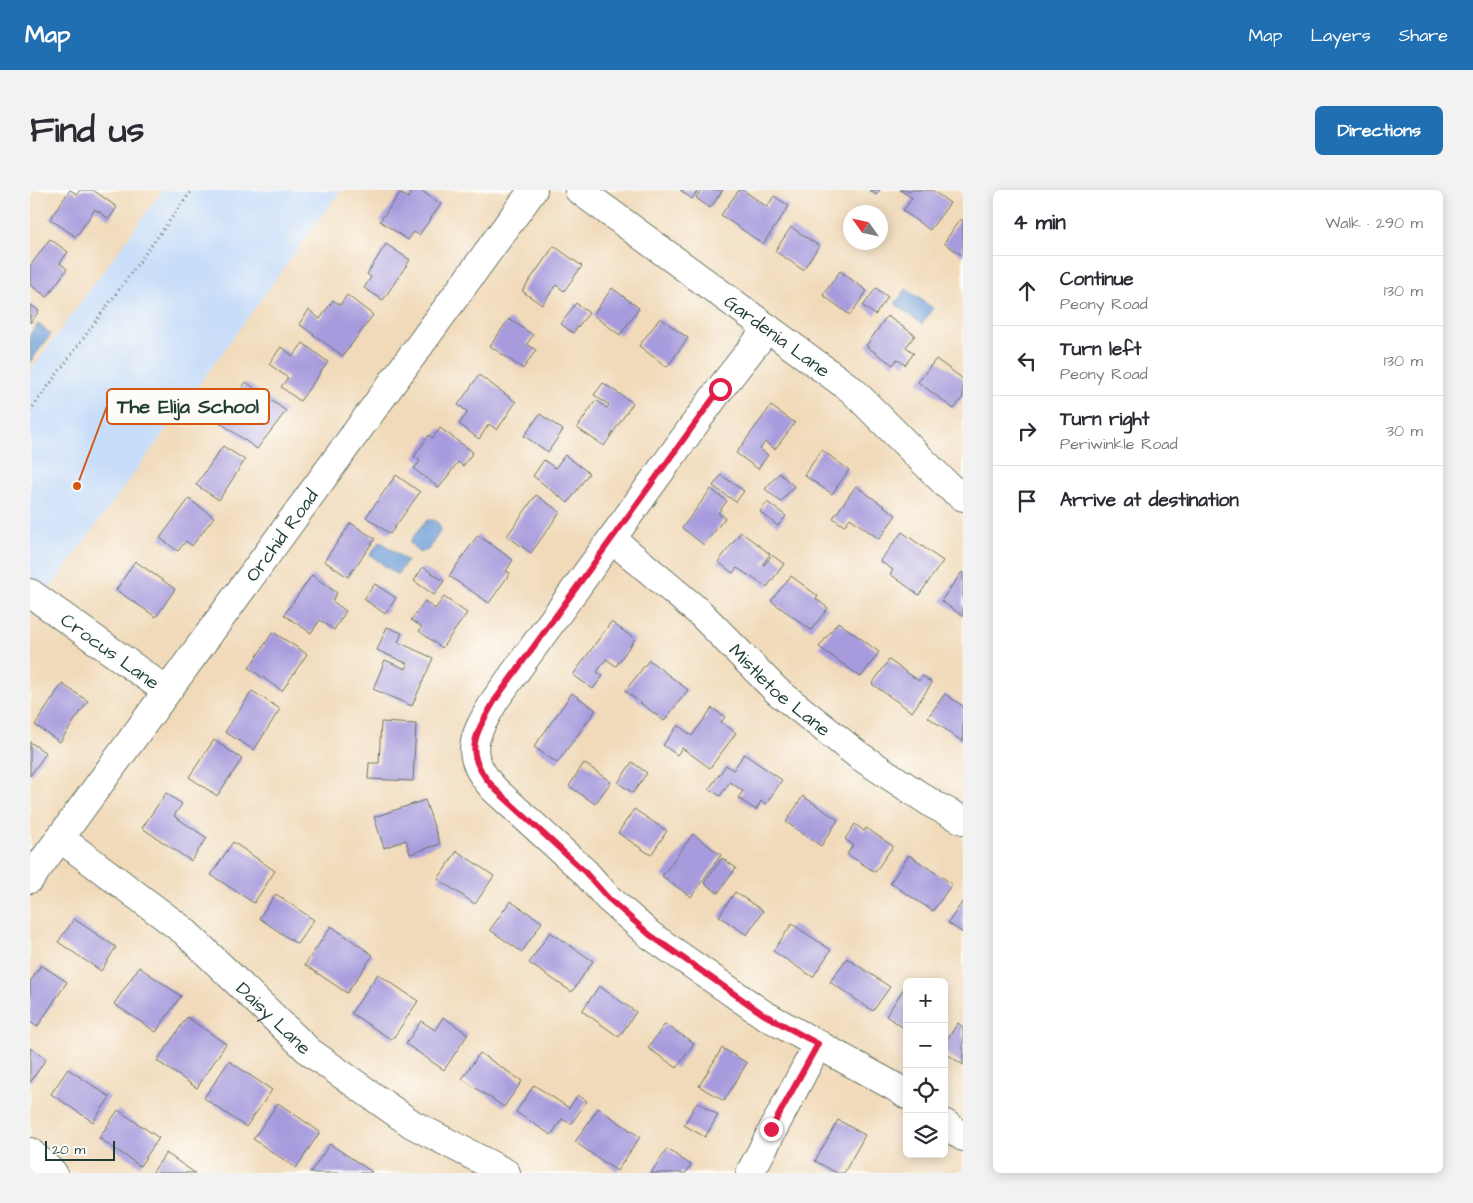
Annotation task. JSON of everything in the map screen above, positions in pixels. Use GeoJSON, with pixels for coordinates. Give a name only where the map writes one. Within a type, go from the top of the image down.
{"type":"FeatureCollection","features":[{"type":"Feature","properties":{"kind":"street","name":"Orchid Road"},"geometry":{"type":"LineString","coordinates":[[30,879],[533,190]]}},
{"type":"Feature","properties":{"kind":"street","name":"Gardenia Lane"},"geometry":{"type":"LineString","coordinates":[[579,190],[852,390],[948,486],[963,497]]}},
{"type":"Feature","properties":{"kind":"street"},"geometry":{"type":"LineString","coordinates":[[768,328],[720,389],[495,700],[483,721],[475,742],[473,755],[476,764],[496,790],[584,871],[608,898],[650,935],[763,1014],[903,1093]]}},
{"type":"Feature","properties":{"kind":"street","name":"Mistletoe Lane"},"geometry":{"type":"LineString","coordinates":[[612,539],[700,613],[777,691],[858,755],[934,805],[963,820]]}},
{"type":"Feature","properties":{"kind":"street","name":"Crocus Lane"},"geometry":{"type":"LineString","coordinates":[[30,593],[167,691]]}},
{"type":"Feature","properties":{"kind":"street","name":"Daisy Lane"},"geometry":{"type":"LineString","coordinates":[[60,838],[184,930],[310,1052],[412,1124],[506,1173]]}},
{"type":"Feature","properties":{"kind":"street"},"geometry":{"type":"LineString","coordinates":[[750,1173],[818,1044]]}},
{"type":"Feature","properties":{"kind":"street"},"geometry":{"type":"LineString","coordinates":[[948,1126],[963,1136]]}},
{"type":"Feature","properties":{"kind":"street"},"geometry":{"type":"LineString","coordinates":[[30,1152],[53,1173]]}},
{"type":"Feature","properties":{"kind":"path"},"geometry":{"type":"LineString","coordinates":[[30,411],[192,190]]}},
{"type":"Feature","properties":{"kind":"shaded area"},"geometry":{"type":"Polygon","coordinates":[[[163,190],[341,190],[37,606],[30,601],[30,371],[163,190]]]}},
{"type":"Feature","properties":{"kind":"water"},"geometry":{"type":"Polygon","coordinates":[[[906,289],[933,308],[922,324],[895,304],[906,289]]]}},
{"type":"Feature","properties":{"kind":"water"},"geometry":{"type":"Polygon","coordinates":[[[38,324],[51,334],[30,362],[30,334],[38,324]]]}},
{"type":"Feature","properties":{"kind":"water"},"geometry":{"type":"Polygon","coordinates":[[[427,520],[434,520],[439,524],[441,530],[428,550],[419,553],[410,543],[427,520]]]}},
{"type":"Feature","properties":{"kind":"water"},"geometry":{"type":"Polygon","coordinates":[[[380,541],[407,561],[397,575],[370,555],[380,541]]]}},
{"type":"Feature","properties":{"kind":"building"},"geometry":{"type":"Polygon","coordinates":[[[70,190],[77,194],[80,190],[93,190],[117,207],[109,219],[95,209],[76,237],[50,219],[70,190]]]}},
{"type":"Feature","properties":{"kind":"building"},"geometry":{"type":"Polygon","coordinates":[[[414,190],[420,190],[441,204],[419,235],[414,232],[408,240],[380,221],[400,193],[408,198],[414,190]]]}},
{"type":"Feature","properties":{"kind":"building"},"geometry":{"type":"Polygon","coordinates":[[[680,190],[698,190],[692,199],[680,190]]]}},
{"type":"Feature","properties":{"kind":"building"},"geometry":{"type":"Polygon","coordinates":[[[701,190],[723,190],[710,208],[696,198],[701,190]]]}},
{"type":"Feature","properties":{"kind":"building"},"geometry":{"type":"Polygon","coordinates":[[[739,190],[743,190],[767,207],[774,196],[789,206],[763,244],[721,215],[739,190]]]}},
{"type":"Feature","properties":{"kind":"building"},"geometry":{"type":"Polygon","coordinates":[[[869,190],[880,190],[876,195],[869,190]]]}},
{"type":"Feature","properties":{"kind":"building"},"geometry":{"type":"Polygon","coordinates":[[[900,190],[932,190],[950,203],[930,230],[903,211],[912,198],[900,190]]]}},
{"type":"Feature","properties":{"kind":"building"},"geometry":{"type":"Polygon","coordinates":[[[960,219],[963,221],[963,256],[944,243],[960,219]]]}},
{"type":"Feature","properties":{"kind":"building"},"geometry":{"type":"Polygon","coordinates":[[[791,227],[819,246],[803,270],[775,251],[791,227]]]}},
{"type":"Feature","properties":{"kind":"building"},"geometry":{"type":"Polygon","coordinates":[[[50,239],[68,252],[60,263],[67,269],[47,297],[30,285],[30,266],[50,239]]]}},
{"type":"Feature","properties":{"kind":"building"},"geometry":{"type":"Polygon","coordinates":[[[386,244],[410,260],[383,300],[364,288],[371,277],[367,274],[386,244]]]}},
{"type":"Feature","properties":{"kind":"building"},"geometry":{"type":"Polygon","coordinates":[[[554,246],[582,266],[564,291],[556,285],[542,305],[522,291],[554,246]]]}},
{"type":"Feature","properties":{"kind":"building"},"geometry":{"type":"Polygon","coordinates":[[[840,271],[867,291],[850,315],[823,295],[840,271]]]}},
{"type":"Feature","properties":{"kind":"building"},"geometry":{"type":"Polygon","coordinates":[[[612,288],[639,308],[620,335],[593,315],[612,288]]]}},
{"type":"Feature","properties":{"kind":"building"},"geometry":{"type":"Polygon","coordinates":[[[876,288],[888,297],[875,315],[863,306],[876,288]]]}},
{"type":"Feature","properties":{"kind":"building"},"geometry":{"type":"Polygon","coordinates":[[[347,295],[373,315],[343,356],[299,324],[309,310],[320,319],[333,300],[340,305],[347,295]]]}},
{"type":"Feature","properties":{"kind":"building"},"geometry":{"type":"Polygon","coordinates":[[[576,303],[589,313],[573,333],[561,324],[576,303]]]}},
{"type":"Feature","properties":{"kind":"building"},"geometry":{"type":"Polygon","coordinates":[[[30,304],[39,311],[30,323],[30,304]]]}},
{"type":"Feature","properties":{"kind":"building"},"geometry":{"type":"Polygon","coordinates":[[[887,316],[915,335],[906,347],[914,353],[905,365],[897,359],[893,365],[866,346],[887,316]]]}},
{"type":"Feature","properties":{"kind":"building"},"geometry":{"type":"Polygon","coordinates":[[[660,318],[688,338],[667,367],[639,346],[660,318]]]}},
{"type":"Feature","properties":{"kind":"building"},"geometry":{"type":"Polygon","coordinates":[[[509,319],[533,335],[527,344],[536,350],[523,369],[490,346],[509,319]]]}},
{"type":"Feature","properties":{"kind":"building"},"geometry":{"type":"Polygon","coordinates":[[[303,343],[328,362],[300,401],[281,387],[288,378],[269,364],[281,347],[293,356],[303,343]]]}},
{"type":"Feature","properties":{"kind":"building"},"geometry":{"type":"Polygon","coordinates":[[[936,359],[963,379],[963,397],[954,409],[918,382],[936,359]]]}},
{"type":"Feature","properties":{"kind":"building"},"geometry":{"type":"Polygon","coordinates":[[[479,375],[516,402],[497,430],[489,424],[479,439],[459,424],[468,412],[458,405],[479,375]]]}},
{"type":"Feature","properties":{"kind":"building"},"geometry":{"type":"Polygon","coordinates":[[[246,382],[286,411],[257,449],[218,421],[246,382]]]}},
{"type":"Feature","properties":{"kind":"building"},"geometry":{"type":"Polygon","coordinates":[[[603,383],[633,403],[604,446],[577,428],[596,400],[607,408],[609,405],[594,395],[603,383]]]}},
{"type":"Feature","properties":{"kind":"building"},"geometry":{"type":"Polygon","coordinates":[[[771,406],[795,423],[775,449],[765,442],[760,449],[768,455],[758,469],[736,453],[771,406]]]}},
{"type":"Feature","properties":{"kind":"building"},"geometry":{"type":"Polygon","coordinates":[[[540,414],[563,430],[548,452],[524,436],[540,414]]]}},
{"type":"Feature","properties":{"kind":"building"},"geometry":{"type":"Polygon","coordinates":[[[440,428],[473,452],[463,466],[458,462],[439,488],[414,469],[420,461],[414,457],[429,435],[433,438],[440,428]]]}},
{"type":"Feature","properties":{"kind":"building"},"geometry":{"type":"Polygon","coordinates":[[[223,446],[245,460],[219,500],[196,485],[223,446]]]}},
{"type":"Feature","properties":{"kind":"building"},"geometry":{"type":"Polygon","coordinates":[[[822,450],[849,470],[832,494],[804,475],[822,450]]]}},
{"type":"Feature","properties":{"kind":"building"},"geometry":{"type":"Polygon","coordinates":[[[565,455],[589,473],[568,503],[533,476],[544,460],[555,468],[565,455]]]}},
{"type":"Feature","properties":{"kind":"building"},"geometry":{"type":"Polygon","coordinates":[[[779,473],[794,486],[781,502],[765,489],[779,473]]]}},
{"type":"Feature","properties":{"kind":"building"},"geometry":{"type":"Polygon","coordinates":[[[396,475],[420,492],[390,534],[366,517],[396,475]]]}},
{"type":"Feature","properties":{"kind":"building"},"geometry":{"type":"Polygon","coordinates":[[[721,475],[744,491],[736,502],[713,486],[721,475]]]}},
{"type":"Feature","properties":{"kind":"building"},"geometry":{"type":"Polygon","coordinates":[[[856,486],[896,515],[879,539],[850,518],[844,526],[833,518],[856,486]]]}},
{"type":"Feature","properties":{"kind":"building"},"geometry":{"type":"Polygon","coordinates":[[[711,489],[727,501],[718,513],[725,518],[704,545],[682,528],[711,489]]]}},
{"type":"Feature","properties":{"kind":"building"},"geometry":{"type":"Polygon","coordinates":[[[536,495],[560,512],[531,553],[507,536],[536,495]]]}},
{"type":"Feature","properties":{"kind":"building"},"geometry":{"type":"Polygon","coordinates":[[[189,499],[214,517],[192,546],[186,541],[178,551],[160,538],[189,499]]]}},
{"type":"Feature","properties":{"kind":"building"},"geometry":{"type":"Polygon","coordinates":[[[767,502],[786,516],[778,526],[760,512],[767,502]]]}},
{"type":"Feature","properties":{"kind":"building"},"geometry":{"type":"Polygon","coordinates":[[[351,523],[375,539],[348,577],[324,561],[351,523]]]}},
{"type":"Feature","properties":{"kind":"building"},"geometry":{"type":"Polygon","coordinates":[[[741,532],[770,554],[764,565],[772,555],[784,564],[767,587],[737,568],[733,573],[718,562],[741,532]]]}},
{"type":"Feature","properties":{"kind":"building"},"geometry":{"type":"Polygon","coordinates":[[[902,532],[943,561],[919,595],[890,574],[893,570],[880,561],[902,532]]]}},
{"type":"Feature","properties":{"kind":"building"},"geometry":{"type":"Polygon","coordinates":[[[478,535],[513,560],[506,571],[510,573],[489,603],[449,576],[478,535]]]}},
{"type":"Feature","properties":{"kind":"building"},"geometry":{"type":"Polygon","coordinates":[[[135,561],[175,589],[156,617],[116,590],[135,561]]]}},
{"type":"Feature","properties":{"kind":"building"},"geometry":{"type":"Polygon","coordinates":[[[423,567],[444,581],[434,595],[414,581],[423,567]]]}},
{"type":"Feature","properties":{"kind":"building"},"geometry":{"type":"Polygon","coordinates":[[[963,573],[963,616],[941,601],[963,573]]]}},
{"type":"Feature","properties":{"kind":"building"},"geometry":{"type":"Polygon","coordinates":[[[312,575],[337,593],[332,601],[346,611],[334,630],[320,620],[311,633],[284,615],[312,575]]]}},
{"type":"Feature","properties":{"kind":"building"},"geometry":{"type":"Polygon","coordinates":[[[791,576],[818,596],[816,599],[828,608],[811,630],[771,601],[791,576]]]}},
{"type":"Feature","properties":{"kind":"building"},"geometry":{"type":"Polygon","coordinates":[[[375,584],[396,598],[385,614],[364,599],[375,584]]]}},
{"type":"Feature","properties":{"kind":"building"},"geometry":{"type":"Polygon","coordinates":[[[444,597],[467,613],[442,648],[419,631],[422,627],[411,620],[425,601],[435,609],[444,597]]]}},
{"type":"Feature","properties":{"kind":"building"},"geometry":{"type":"Polygon","coordinates":[[[611,622],[635,639],[616,666],[606,659],[597,672],[603,676],[593,689],[573,675],[611,622]]]}},
{"type":"Feature","properties":{"kind":"building"},"geometry":{"type":"Polygon","coordinates":[[[838,622],[879,652],[861,677],[819,647],[838,622]]]}},
{"type":"Feature","properties":{"kind":"building"},"geometry":{"type":"Polygon","coordinates":[[[387,627],[402,633],[398,642],[433,658],[412,706],[373,689],[385,660],[406,669],[408,664],[377,650],[387,627]]]}},
{"type":"Feature","properties":{"kind":"building"},"geometry":{"type":"Polygon","coordinates":[[[273,632],[307,654],[282,691],[249,668],[273,632]]]}},
{"type":"Feature","properties":{"kind":"building"},"geometry":{"type":"Polygon","coordinates":[[[649,660],[688,690],[664,721],[625,691],[649,660]]]}},
{"type":"Feature","properties":{"kind":"building"},"geometry":{"type":"Polygon","coordinates":[[[889,660],[919,681],[923,676],[932,683],[912,712],[872,684],[889,660]]]}},
{"type":"Feature","properties":{"kind":"building"},"geometry":{"type":"Polygon","coordinates":[[[62,684],[88,701],[60,742],[35,725],[62,684]]]}},
{"type":"Feature","properties":{"kind":"building"},"geometry":{"type":"Polygon","coordinates":[[[252,691],[280,709],[254,750],[225,732],[252,691]]]}},
{"type":"Feature","properties":{"kind":"building"},"geometry":{"type":"Polygon","coordinates":[[[572,693],[596,710],[557,763],[534,747],[572,693]]]}},
{"type":"Feature","properties":{"kind":"building"},"geometry":{"type":"Polygon","coordinates":[[[945,694],[963,706],[963,742],[928,717],[945,694]]]}},
{"type":"Feature","properties":{"kind":"building"},"geometry":{"type":"Polygon","coordinates":[[[712,708],[725,717],[721,722],[736,733],[710,768],[682,748],[677,755],[663,745],[678,725],[692,736],[712,708]]]}},
{"type":"Feature","properties":{"kind":"building"},"geometry":{"type":"Polygon","coordinates":[[[381,722],[416,724],[413,781],[368,779],[369,763],[379,763],[381,722]]]}},
{"type":"Feature","properties":{"kind":"building"},"geometry":{"type":"Polygon","coordinates":[[[214,740],[242,759],[217,796],[189,777],[214,740]]]}},
{"type":"Feature","properties":{"kind":"building"},"geometry":{"type":"Polygon","coordinates":[[[30,742],[46,753],[30,776],[30,742]]]}},
{"type":"Feature","properties":{"kind":"building"},"geometry":{"type":"Polygon","coordinates":[[[744,754],[782,780],[766,804],[761,801],[756,810],[738,798],[743,791],[730,782],[720,796],[709,789],[726,765],[733,770],[744,754]]]}},
{"type":"Feature","properties":{"kind":"building"},"geometry":{"type":"Polygon","coordinates":[[[632,762],[647,773],[633,793],[618,783],[632,762]]]}},
{"type":"Feature","properties":{"kind":"building"},"geometry":{"type":"Polygon","coordinates":[[[584,763],[611,782],[595,804],[569,786],[584,763]]]}},
{"type":"Feature","properties":{"kind":"building"},"geometry":{"type":"Polygon","coordinates":[[[166,793],[182,804],[174,816],[207,838],[191,861],[142,828],[166,793]]]}},
{"type":"Feature","properties":{"kind":"building"},"geometry":{"type":"Polygon","coordinates":[[[803,796],[838,820],[821,846],[786,822],[803,796]]]}},
{"type":"Feature","properties":{"kind":"building"},"geometry":{"type":"Polygon","coordinates":[[[425,800],[440,844],[410,854],[406,840],[384,848],[374,817],[425,800]]]}},
{"type":"Feature","properties":{"kind":"building"},"geometry":{"type":"Polygon","coordinates":[[[634,809],[667,831],[651,855],[618,833],[634,809]]]}},
{"type":"Feature","properties":{"kind":"building"},"geometry":{"type":"Polygon","coordinates":[[[855,824],[864,831],[866,828],[893,846],[875,872],[847,854],[853,845],[845,839],[855,824]]]}},
{"type":"Feature","properties":{"kind":"building"},"geometry":{"type":"Polygon","coordinates":[[[693,834],[721,855],[691,897],[662,876],[693,834]]]}},
{"type":"Feature","properties":{"kind":"building"},"geometry":{"type":"Polygon","coordinates":[[[233,842],[275,871],[254,903],[211,875],[233,842]]]}},
{"type":"Feature","properties":{"kind":"building"},"geometry":{"type":"Polygon","coordinates":[[[457,851],[494,876],[475,904],[438,879],[457,851]]]}},
{"type":"Feature","properties":{"kind":"building"},"geometry":{"type":"Polygon","coordinates":[[[909,855],[952,884],[933,911],[890,883],[909,855]]]}},
{"type":"Feature","properties":{"kind":"building"},"geometry":{"type":"Polygon","coordinates":[[[722,858],[736,868],[718,893],[704,883],[722,858]]]}},
{"type":"Feature","properties":{"kind":"building"},"geometry":{"type":"Polygon","coordinates":[[[735,892],[763,911],[747,935],[719,916],[735,892]]]}},
{"type":"Feature","properties":{"kind":"building"},"geometry":{"type":"Polygon","coordinates":[[[276,894],[314,920],[297,944],[259,918],[276,894]]]}},
{"type":"Feature","properties":{"kind":"building"},"geometry":{"type":"Polygon","coordinates":[[[510,901],[542,922],[522,952],[490,930],[510,901]]]}},
{"type":"Feature","properties":{"kind":"building"},"geometry":{"type":"Polygon","coordinates":[[[963,901],[963,933],[948,923],[963,901]]]}},
{"type":"Feature","properties":{"kind":"building"},"geometry":{"type":"Polygon","coordinates":[[[74,919],[116,947],[101,971],[58,942],[74,919]]]}},
{"type":"Feature","properties":{"kind":"building"},"geometry":{"type":"Polygon","coordinates":[[[792,924],[831,950],[813,977],[773,951],[792,924]]]}},
{"type":"Feature","properties":{"kind":"building"},"geometry":{"type":"Polygon","coordinates":[[[331,926],[373,955],[347,993],[305,965],[331,926]]]}},
{"type":"Feature","properties":{"kind":"building"},"geometry":{"type":"Polygon","coordinates":[[[550,932],[593,961],[572,992],[529,963],[550,932]]]}},
{"type":"Feature","properties":{"kind":"building"},"geometry":{"type":"Polygon","coordinates":[[[847,958],[890,987],[873,1011],[830,982],[847,958]]]}},
{"type":"Feature","properties":{"kind":"building"},"geometry":{"type":"Polygon","coordinates":[[[41,965],[67,982],[37,1027],[30,1022],[30,982],[41,965]]]}},
{"type":"Feature","properties":{"kind":"building"},"geometry":{"type":"Polygon","coordinates":[[[139,967],[181,996],[156,1032],[114,1004],[139,967]]]}},
{"type":"Feature","properties":{"kind":"building"},"geometry":{"type":"Polygon","coordinates":[[[378,974],[418,1001],[392,1040],[351,1013],[378,974]]]}},
{"type":"Feature","properties":{"kind":"building"},"geometry":{"type":"Polygon","coordinates":[[[599,986],[636,1012],[619,1037],[582,1011],[599,986]]]}},
{"type":"Feature","properties":{"kind":"building"},"geometry":{"type":"Polygon","coordinates":[[[903,990],[903,1027],[886,1016],[903,990]]]}},
{"type":"Feature","properties":{"kind":"building"},"geometry":{"type":"Polygon","coordinates":[[[187,1017],[226,1044],[197,1088],[157,1061],[187,1017]]]}},
{"type":"Feature","properties":{"kind":"building"},"geometry":{"type":"Polygon","coordinates":[[[443,1017],[468,1034],[444,1070],[406,1044],[421,1021],[435,1030],[443,1017]]]}},
{"type":"Feature","properties":{"kind":"building"},"geometry":{"type":"Polygon","coordinates":[[[958,1023],[963,1027],[963,1065],[948,1055],[948,1038],[958,1023]]]}},
{"type":"Feature","properties":{"kind":"building"},"geometry":{"type":"Polygon","coordinates":[[[665,1024],[694,1043],[677,1068],[648,1048],[665,1024]]]}},
{"type":"Feature","properties":{"kind":"building"},"geometry":{"type":"Polygon","coordinates":[[[30,1048],[46,1059],[30,1083],[30,1048]]]}},
{"type":"Feature","properties":{"kind":"building"},"geometry":{"type":"Polygon","coordinates":[[[722,1048],[747,1063],[724,1101],[699,1086],[722,1048]]]}},
{"type":"Feature","properties":{"kind":"building"},"geometry":{"type":"Polygon","coordinates":[[[480,1053],[522,1081],[504,1107],[462,1079],[480,1053]]]}},
{"type":"Feature","properties":{"kind":"building"},"geometry":{"type":"Polygon","coordinates":[[[229,1061],[272,1090],[246,1127],[204,1098],[229,1061]]]}},
{"type":"Feature","properties":{"kind":"building"},"geometry":{"type":"Polygon","coordinates":[[[68,1069],[110,1097],[93,1122],[51,1094],[68,1069]]]}},
{"type":"Feature","properties":{"kind":"building"},"geometry":{"type":"Polygon","coordinates":[[[534,1085],[569,1108],[578,1095],[587,1101],[571,1124],[562,1119],[551,1135],[516,1112],[534,1085]]]}},
{"type":"Feature","properties":{"kind":"building"},"geometry":{"type":"Polygon","coordinates":[[[697,1102],[718,1115],[705,1137],[684,1125],[697,1102]]]}},
{"type":"Feature","properties":{"kind":"building"},"geometry":{"type":"Polygon","coordinates":[[[278,1103],[320,1132],[296,1168],[253,1139],[278,1103]]]}},
{"type":"Feature","properties":{"kind":"building"},"geometry":{"type":"Polygon","coordinates":[[[598,1108],[640,1137],[617,1171],[575,1142],[598,1108]]]}},
{"type":"Feature","properties":{"kind":"building"},"geometry":{"type":"Polygon","coordinates":[[[118,1110],[159,1138],[140,1166],[99,1138],[118,1110]]]}},
{"type":"Feature","properties":{"kind":"building"},"geometry":{"type":"Polygon","coordinates":[[[838,1120],[865,1135],[844,1173],[837,1173],[815,1161],[838,1120]]]}},
{"type":"Feature","properties":{"kind":"building"},"geometry":{"type":"Polygon","coordinates":[[[330,1144],[372,1172],[310,1173],[330,1144]]]}},
{"type":"Feature","properties":{"kind":"building"},"geometry":{"type":"Polygon","coordinates":[[[667,1149],[691,1165],[686,1173],[651,1173],[667,1149]]]}},
{"type":"Feature","properties":{"kind":"building"},"geometry":{"type":"Polygon","coordinates":[[[166,1153],[195,1173],[152,1173],[166,1153]]]}},
{"type":"Feature","properties":{"kind":"place","name":"The Elija School"},"geometry":{"type":"Point","coordinates":[77,486]}},
{"type":"Feature","properties":{"kind":"route"},"geometry":{"type":"LineString","coordinates":[[720,389],[495,700],[483,721],[475,742],[473,755],[483,777],[584,871],[608,898],[650,935],[763,1014],[818,1044],[771,1129]]}}]}
